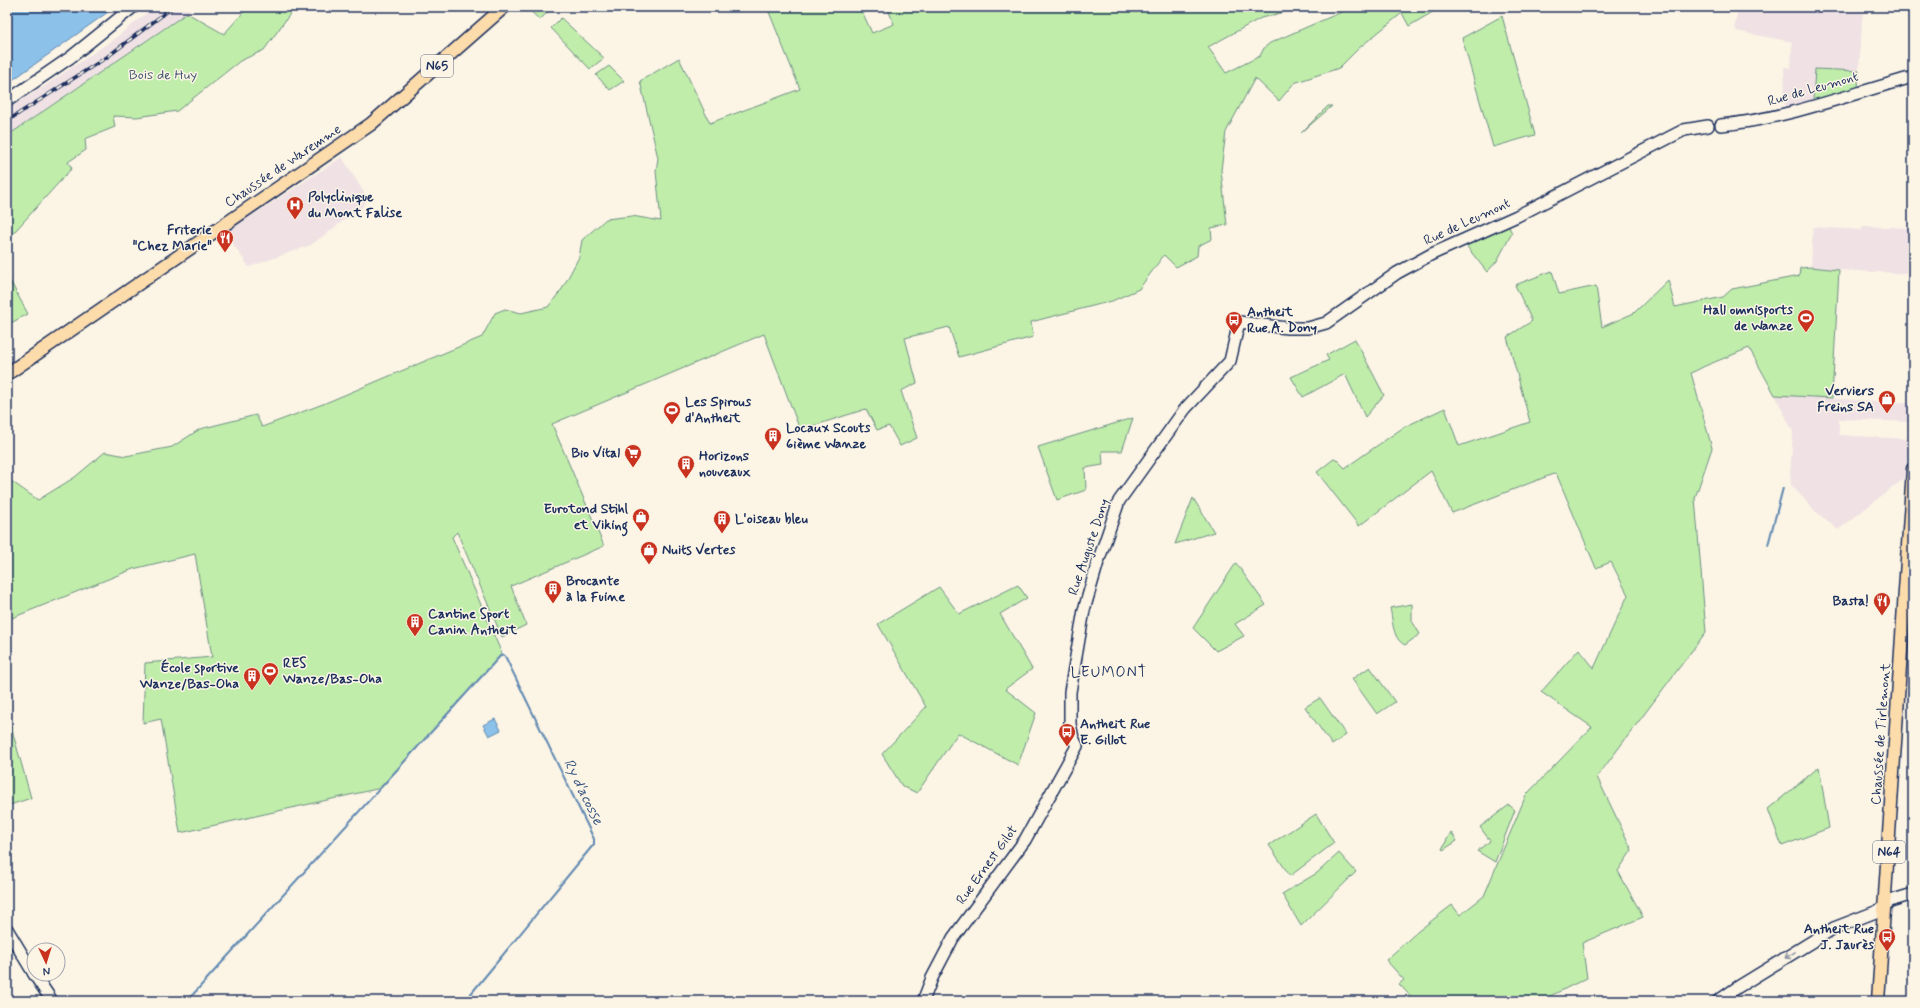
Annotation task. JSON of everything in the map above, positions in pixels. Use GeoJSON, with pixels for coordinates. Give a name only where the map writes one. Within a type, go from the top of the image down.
{"type":"FeatureCollection","features":[{"type":"Feature","properties":{"kind":"main road","name":"Chaussée de Waremme"},"geometry":{"type":"LineString","coordinates":[[7,374],[366,127],[504,7]]}},
{"type":"Feature","properties":{"kind":"main road","name":"Chaussée de Tirlemont"},"geometry":{"type":"LineString","coordinates":[[1878,1001],[1913,469]]}},
{"type":"Feature","properties":{"kind":"street"},"geometry":{"type":"LineString","coordinates":[[7,101],[71,57],[133,7]]}},
{"type":"Feature","properties":{"kind":"street","name":"Rue de Leumont"},"geometry":{"type":"LineString","coordinates":[[1239,322],[1288,328],[1308,328],[1326,323],[1397,273],[1432,254],[1517,216],[1684,130],[1708,126],[1709,122],[1713,118],[1719,121],[1721,125],[1748,122],[1776,116],[1913,76]]}},
{"type":"Feature","properties":{"kind":"street","name":"Rue Auguste Dony"},"geometry":{"type":"LineString","coordinates":[[1077,746],[1073,738],[1070,724],[1070,692],[1072,674],[1084,610],[1098,562],[1119,501],[1185,409],[1230,361],[1239,322]]}},
{"type":"Feature","properties":{"kind":"street","name":"Rue Ernest Gilot"},"geometry":{"type":"LineString","coordinates":[[923,1001],[932,978],[953,938],[1025,840],[1077,746]]}},
{"type":"Feature","properties":{"kind":"street"},"geometry":{"type":"LineString","coordinates":[[1718,1001],[1834,928],[1878,911],[1890,901],[1913,894]]}},
{"type":"Feature","properties":{"kind":"street"},"geometry":{"type":"LineString","coordinates":[[7,929],[26,961]]}},
{"type":"Feature","properties":{"kind":"street"},"geometry":{"type":"LineString","coordinates":[[39,982],[52,1001]]}},
{"type":"Feature","properties":{"kind":"shaded area"},"geometry":{"type":"Polygon","coordinates":[[[154,7],[192,7],[187,13],[7,136],[7,109],[43,87],[114,39],[154,7]]]}},
{"type":"Feature","properties":{"kind":"shaded area"},"geometry":{"type":"Polygon","coordinates":[[[1738,7],[1871,7],[1863,8],[1858,88],[1785,108],[1784,67],[1791,68],[1792,42],[1736,31],[1735,25],[1738,7]]]}},
{"type":"Feature","properties":{"kind":"shaded area","name":"Polyclinique du Mont Falise"},"geometry":{"type":"Polygon","coordinates":[[[342,157],[368,199],[362,207],[311,245],[249,267],[225,233],[342,157]]]}},
{"type":"Feature","properties":{"kind":"shaded area"},"geometry":{"type":"Polygon","coordinates":[[[1863,226],[1913,228],[1913,274],[1811,267],[1813,227],[1862,230],[1863,226]]]}},
{"type":"Feature","properties":{"kind":"shaded area"},"geometry":{"type":"Polygon","coordinates":[[[1775,395],[1912,403],[1910,422],[1839,419],[1839,435],[1909,439],[1906,477],[1838,530],[1815,511],[1791,485],[1790,473],[1793,432],[1775,395]]]}},
{"type":"Feature","properties":{"kind":"green space","name":"Bois de Huy"},"geometry":{"type":"Polygon","coordinates":[[[248,7],[295,7],[264,50],[240,61],[177,111],[137,117],[113,116],[115,127],[85,139],[86,150],[68,162],[72,168],[7,240],[7,136],[187,13],[224,34],[248,7]]]}},
{"type":"Feature","properties":{"kind":"green space"},"geometry":{"type":"Polygon","coordinates":[[[526,7],[550,7],[551,8],[540,20],[526,7]]]}},
{"type":"Feature","properties":{"kind":"green space"},"geometry":{"type":"Polygon","coordinates":[[[767,7],[860,7],[872,33],[894,24],[887,7],[1304,7],[1261,18],[1208,47],[1226,73],[1260,56],[1264,48],[1270,43],[1353,7],[1441,7],[1409,26],[1402,13],[1359,48],[1339,68],[1294,83],[1279,101],[1255,78],[1226,132],[1221,170],[1227,225],[1211,228],[1212,239],[1198,246],[1197,256],[1176,267],[1164,255],[1139,289],[1112,301],[1031,322],[1033,337],[959,357],[949,327],[905,338],[917,383],[901,391],[917,438],[900,446],[889,426],[877,430],[866,409],[800,430],[764,334],[552,424],[604,546],[511,586],[526,625],[502,637],[457,532],[452,537],[502,654],[381,788],[180,833],[161,719],[143,723],[145,663],[212,657],[195,554],[133,569],[7,620],[7,482],[11,481],[38,500],[75,477],[105,452],[126,456],[172,447],[200,429],[256,415],[262,427],[323,404],[482,337],[495,313],[505,309],[521,313],[548,307],[562,289],[579,257],[582,240],[606,219],[632,216],[661,221],[656,171],[658,158],[640,81],[679,58],[710,123],[800,89],[767,7]]]}},
{"type":"Feature","properties":{"kind":"green space"},"geometry":{"type":"Polygon","coordinates":[[[1502,16],[1535,135],[1493,147],[1462,38],[1502,16]]]}},
{"type":"Feature","properties":{"kind":"green space"},"geometry":{"type":"Polygon","coordinates":[[[561,18],[604,58],[590,69],[551,28],[561,18]]]}},
{"type":"Feature","properties":{"kind":"green space"},"geometry":{"type":"Polygon","coordinates":[[[609,66],[624,81],[610,90],[596,75],[609,66]]]}},
{"type":"Feature","properties":{"kind":"green space"},"geometry":{"type":"Polygon","coordinates":[[[1815,69],[1859,71],[1858,88],[1813,100],[1815,69]]]}},
{"type":"Feature","properties":{"kind":"green space"},"geometry":{"type":"Polygon","coordinates":[[[1328,106],[1332,106],[1301,133],[1328,106]]]}},
{"type":"Feature","properties":{"kind":"green space"},"geometry":{"type":"Polygon","coordinates":[[[1508,225],[1512,233],[1497,261],[1487,272],[1464,243],[1508,225]]]}},
{"type":"Feature","properties":{"kind":"green space"},"geometry":{"type":"Polygon","coordinates":[[[1811,267],[1839,270],[1832,398],[1775,395],[1749,348],[1691,373],[1712,448],[1695,498],[1706,632],[1597,777],[1632,850],[1618,871],[1643,917],[1582,943],[1587,978],[1540,1001],[1415,1001],[1399,984],[1404,980],[1386,960],[1417,932],[1452,905],[1460,915],[1484,896],[1526,795],[1592,727],[1541,692],[1579,649],[1594,668],[1628,595],[1611,562],[1596,568],[1556,473],[1452,513],[1431,471],[1359,526],[1317,472],[1335,458],[1345,468],[1404,427],[1445,408],[1459,446],[1530,422],[1507,337],[1532,321],[1515,285],[1552,271],[1559,294],[1596,286],[1602,327],[1634,313],[1668,280],[1675,307],[1723,297],[1732,289],[1799,276],[1800,268],[1811,267]]]}},
{"type":"Feature","properties":{"kind":"green space"},"geometry":{"type":"Polygon","coordinates":[[[7,275],[28,314],[7,325],[7,275]]]}},
{"type":"Feature","properties":{"kind":"green space"},"geometry":{"type":"Polygon","coordinates":[[[1355,339],[1384,395],[1365,417],[1345,374],[1303,397],[1291,377],[1329,360],[1326,355],[1355,339]]]}},
{"type":"Feature","properties":{"kind":"green space"},"geometry":{"type":"Polygon","coordinates":[[[1133,418],[1122,451],[1102,451],[1103,465],[1085,468],[1086,490],[1057,500],[1038,447],[1133,418]]]}},
{"type":"Feature","properties":{"kind":"green space"},"geometry":{"type":"Polygon","coordinates":[[[1193,498],[1214,532],[1175,544],[1193,498]]]}},
{"type":"Feature","properties":{"kind":"green space"},"geometry":{"type":"Polygon","coordinates":[[[1236,563],[1266,605],[1235,624],[1244,636],[1216,651],[1193,628],[1236,563]]]}},
{"type":"Feature","properties":{"kind":"green space"},"geometry":{"type":"Polygon","coordinates":[[[1018,585],[1027,598],[1000,614],[1032,669],[1005,689],[1036,713],[1018,765],[958,733],[917,793],[902,786],[882,754],[926,707],[878,624],[939,587],[959,614],[1018,585]]]}},
{"type":"Feature","properties":{"kind":"green space"},"geometry":{"type":"Polygon","coordinates":[[[1412,604],[1412,621],[1420,634],[1405,645],[1395,634],[1390,608],[1412,604]]]}},
{"type":"Feature","properties":{"kind":"green space"},"geometry":{"type":"Polygon","coordinates":[[[1370,667],[1395,702],[1377,714],[1352,679],[1370,667]]]}},
{"type":"Feature","properties":{"kind":"green space"},"geometry":{"type":"Polygon","coordinates":[[[1320,698],[1346,735],[1332,745],[1305,707],[1320,698]]]}},
{"type":"Feature","properties":{"kind":"green space"},"geometry":{"type":"Polygon","coordinates":[[[7,712],[31,798],[7,806],[7,712]]]}},
{"type":"Feature","properties":{"kind":"green space"},"geometry":{"type":"Polygon","coordinates":[[[1819,767],[1829,828],[1782,846],[1768,809],[1819,767]]]}},
{"type":"Feature","properties":{"kind":"green space"},"geometry":{"type":"Polygon","coordinates":[[[1509,805],[1515,810],[1495,862],[1477,851],[1490,841],[1480,827],[1509,805]]]}},
{"type":"Feature","properties":{"kind":"green space"},"geometry":{"type":"Polygon","coordinates":[[[1316,814],[1334,843],[1290,876],[1269,845],[1316,814]]]}},
{"type":"Feature","properties":{"kind":"green space"},"geometry":{"type":"Polygon","coordinates":[[[1451,832],[1457,841],[1443,850],[1442,849],[1451,832]]]}},
{"type":"Feature","properties":{"kind":"green space"},"geometry":{"type":"Polygon","coordinates":[[[1339,853],[1356,872],[1301,926],[1282,894],[1317,873],[1339,853]]]}},
{"type":"Feature","properties":{"kind":"water"},"geometry":{"type":"Polygon","coordinates":[[[7,7],[115,7],[7,84],[7,7]]]}},
{"type":"Feature","properties":{"kind":"water"},"geometry":{"type":"Polygon","coordinates":[[[495,719],[501,730],[489,736],[483,725],[495,719]]]}},
{"type":"Feature","properties":{"kind":"waterway"},"geometry":{"type":"LineString","coordinates":[[1768,545],[1783,488]]}},
{"type":"Feature","properties":{"kind":"waterway","name":"Ry d'acosse"},"geometry":{"type":"LineString","coordinates":[[187,1001],[502,654],[505,656],[594,839],[594,844],[465,1001]]}},
{"type":"Feature","properties":{"kind":"railway"},"geometry":{"type":"LineString","coordinates":[[7,121],[107,57],[173,7]]}},
{"type":"Feature","properties":{"kind":"place","name":"Polyclinique du Mont Falise"},"geometry":{"type":"Point","coordinates":[295,220]}},
{"type":"Feature","properties":{"kind":"place","name":"Friterie \"Chez Marie\""},"geometry":{"type":"Point","coordinates":[225,253]}},
{"type":"Feature","properties":{"kind":"place","name":"Hall omnisports de Wanze"},"geometry":{"type":"Point","coordinates":[1806,333]}},
{"type":"Feature","properties":{"kind":"place","name":"Antheit Rue A. Dony"},"geometry":{"type":"Point","coordinates":[1234,335]}},
{"type":"Feature","properties":{"kind":"place","name":"Verviers Freins SA"},"geometry":{"type":"Point","coordinates":[1887,414]}},
{"type":"Feature","properties":{"kind":"place","name":"Les Spirous d'Antheit"},"geometry":{"type":"Point","coordinates":[672,425]}},
{"type":"Feature","properties":{"kind":"place","name":"Locaux Scouts 6ième Wanze"},"geometry":{"type":"Point","coordinates":[773,451]}},
{"type":"Feature","properties":{"kind":"place","name":"Bio Vital"},"geometry":{"type":"Point","coordinates":[633,468]}},
{"type":"Feature","properties":{"kind":"place","name":"Horizons nouveaux"},"geometry":{"type":"Point","coordinates":[686,479]}},
{"type":"Feature","properties":{"kind":"place","name":"Eurotond Stihl et Viking"},"geometry":{"type":"Point","coordinates":[641,532]}},
{"type":"Feature","properties":{"kind":"place","name":"L'oiseau bleu"},"geometry":{"type":"Point","coordinates":[722,534]}},
{"type":"Feature","properties":{"kind":"place","name":"Nuits Vertes"},"geometry":{"type":"Point","coordinates":[649,565]}},
{"type":"Feature","properties":{"kind":"place","name":"Brocante à la Fuine"},"geometry":{"type":"Point","coordinates":[553,604]}},
{"type":"Feature","properties":{"kind":"place","name":"Basta!"},"geometry":{"type":"Point","coordinates":[1882,616]}},
{"type":"Feature","properties":{"kind":"place","name":"Cantine Sport Canin Antheit"},"geometry":{"type":"Point","coordinates":[415,637]}},
{"type":"Feature","properties":{"kind":"place","name":"RES Wanze/Bas-Oha"},"geometry":{"type":"Point","coordinates":[270,686]}},
{"type":"Feature","properties":{"kind":"place","name":"École sportive Wanze/Bas-Oha"},"geometry":{"type":"Point","coordinates":[252,691]}},
{"type":"Feature","properties":{"kind":"place","name":"Antheit Rue E. Gillot"},"geometry":{"type":"Point","coordinates":[1067,747]}},
{"type":"Feature","properties":{"kind":"place","name":"Antheit Rue J. Jaurès"},"geometry":{"type":"Point","coordinates":[1887,952]}},
{"type":"Feature","properties":{"kind":"district","name":"LEUMONT"},"geometry":{"type":"Point","coordinates":[1109,673]}}]}
